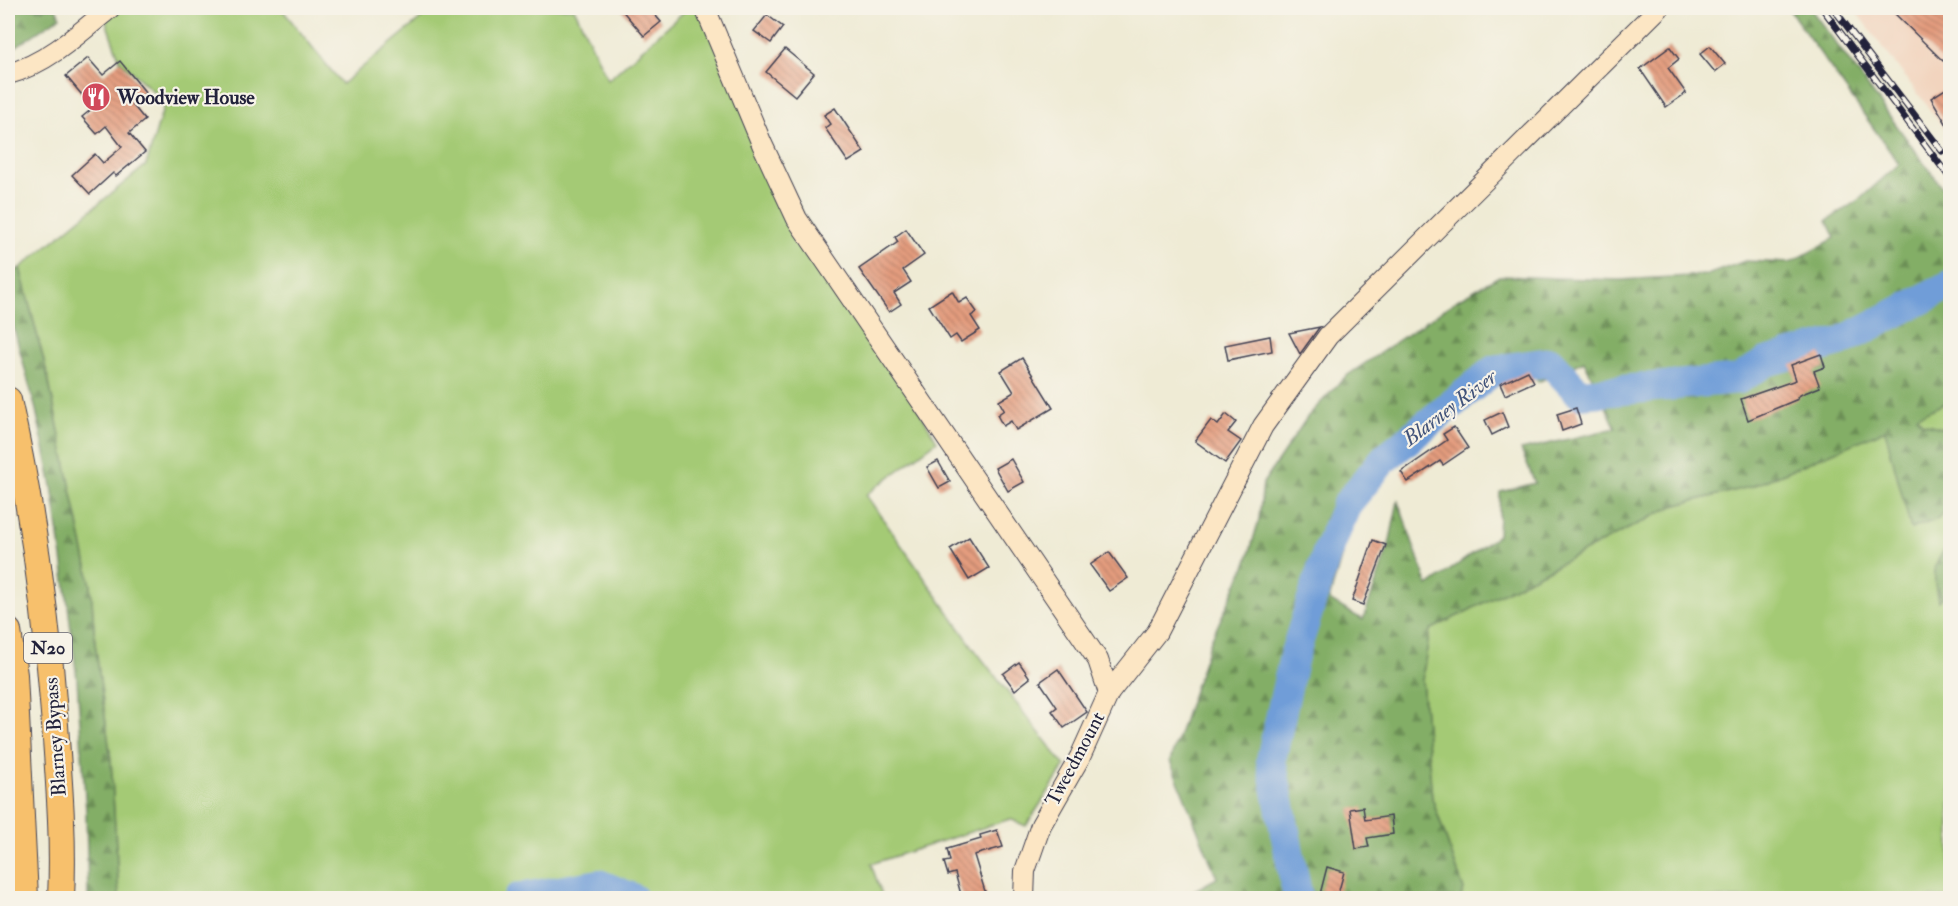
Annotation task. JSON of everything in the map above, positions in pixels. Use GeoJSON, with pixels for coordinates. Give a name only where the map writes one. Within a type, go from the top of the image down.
{"type":"FeatureCollection","features":[{"type":"Feature","properties":{"kind":"highway","name":"Blarney Bypass"},"geometry":{"type":"LineString","coordinates":[[8,400],[24,479],[50,666],[59,786],[61,898]]}},
{"type":"Feature","properties":{"kind":"highway","name":"Blarney Bypass"},"geometry":{"type":"LineString","coordinates":[[8,631],[14,675],[25,898]]}},
{"type":"Feature","properties":{"kind":"street"},"geometry":{"type":"LineString","coordinates":[[8,74],[22,70],[74,38],[110,8]]}},
{"type":"Feature","properties":{"kind":"street"},"geometry":{"type":"LineString","coordinates":[[705,8],[752,114],[762,144],[797,219],[1098,660],[1109,693]]}},
{"type":"Feature","properties":{"kind":"street","name":"Tweedmount"},"geometry":{"type":"LineString","coordinates":[[1024,898],[1025,871],[1041,825],[1080,757],[1109,693],[1157,632],[1263,426],[1328,336],[1659,8]]}},
{"type":"Feature","properties":{"kind":"shaded area"},"geometry":{"type":"Polygon","coordinates":[[[1853,8],[1950,8],[1950,136],[1853,8]]]}},
{"type":"Feature","properties":{"kind":"green space"},"geometry":{"type":"Polygon","coordinates":[[[8,8],[56,8],[60,17],[9,51],[8,8]]]}},
{"type":"Feature","properties":{"kind":"green space"},"geometry":{"type":"Polygon","coordinates":[[[111,8],[281,8],[342,84],[434,8],[574,8],[608,80],[688,8],[704,8],[762,144],[937,441],[866,495],[975,650],[1065,766],[1026,826],[1010,819],[871,864],[883,898],[633,898],[599,884],[524,898],[119,898],[111,760],[95,643],[91,586],[47,373],[20,268],[146,165],[165,102],[120,61],[103,13],[111,8]]]}},
{"type":"Feature","properties":{"kind":"green space"},"geometry":{"type":"Polygon","coordinates":[[[1788,8],[1810,8],[1950,198],[1950,401],[1917,416],[1922,423],[1950,430],[1950,512],[1945,511],[1938,519],[1911,529],[1885,430],[1753,486],[1673,506],[1430,630],[1422,680],[1432,798],[1464,890],[1460,898],[1180,898],[1217,878],[1170,761],[1211,640],[1247,562],[1259,519],[1263,483],[1308,416],[1345,377],[1459,299],[1499,276],[1620,280],[1707,275],[1745,261],[1790,263],[1835,238],[1827,221],[1861,198],[1899,164],[1788,8]],[[1584,361],[1538,382],[1530,368],[1451,410],[1387,460],[1353,516],[1329,600],[1363,620],[1389,545],[1398,501],[1428,586],[1498,535],[1500,492],[1535,483],[1521,450],[1616,428],[1584,361]]]}},
{"type":"Feature","properties":{"kind":"green space"},"geometry":{"type":"Polygon","coordinates":[[[20,268],[47,373],[91,586],[95,643],[111,760],[119,898],[88,898],[86,811],[77,679],[62,557],[52,486],[36,410],[8,307],[8,275],[20,268]]]}},
{"type":"Feature","properties":{"kind":"green space"},"geometry":{"type":"Polygon","coordinates":[[[1950,401],[1950,430],[1922,423],[1917,416],[1950,401]]]}},
{"type":"Feature","properties":{"kind":"green space"},"geometry":{"type":"Polygon","coordinates":[[[1886,429],[1911,528],[1945,510],[1950,512],[1950,544],[1944,550],[1938,600],[1950,591],[1950,898],[1460,898],[1464,890],[1432,798],[1422,680],[1430,630],[1673,506],[1753,486],[1886,429]]]}},
{"type":"Feature","properties":{"kind":"green space"},"geometry":{"type":"Polygon","coordinates":[[[1950,544],[1950,591],[1938,601],[1935,570],[1939,557],[1950,544]]]}},
{"type":"Feature","properties":{"kind":"building"},"geometry":{"type":"Polygon","coordinates":[[[620,8],[649,8],[661,22],[644,36],[620,8]]]}},
{"type":"Feature","properties":{"kind":"building"},"geometry":{"type":"Polygon","coordinates":[[[1889,8],[1940,8],[1950,18],[1950,54],[1943,61],[1889,8]]]}},
{"type":"Feature","properties":{"kind":"building"},"geometry":{"type":"Polygon","coordinates":[[[767,15],[783,27],[771,43],[754,31],[767,15]]]}},
{"type":"Feature","properties":{"kind":"building"},"geometry":{"type":"Polygon","coordinates":[[[1710,46],[1725,64],[1715,72],[1700,54],[1710,46]]]}},
{"type":"Feature","properties":{"kind":"building"},"geometry":{"type":"Polygon","coordinates":[[[1670,47],[1679,59],[1668,68],[1686,93],[1666,107],[1640,69],[1670,47]]]}},
{"type":"Feature","properties":{"kind":"building"},"geometry":{"type":"Polygon","coordinates":[[[785,49],[814,73],[795,96],[766,72],[785,49]]]}},
{"type":"Feature","properties":{"kind":"building"},"geometry":{"type":"Polygon","coordinates":[[[88,58],[103,75],[120,61],[146,93],[132,104],[145,120],[129,133],[145,152],[116,176],[113,173],[90,194],[72,175],[95,154],[103,163],[122,147],[106,126],[97,134],[82,117],[93,108],[66,76],[88,58]]]}},
{"type":"Feature","properties":{"kind":"building"},"geometry":{"type":"Polygon","coordinates":[[[1950,86],[1950,130],[1931,98],[1950,86]]]}},
{"type":"Feature","properties":{"kind":"building"},"geometry":{"type":"Polygon","coordinates":[[[835,108],[864,152],[848,162],[825,128],[830,124],[824,115],[835,108]]]}},
{"type":"Feature","properties":{"kind":"building"},"geometry":{"type":"Polygon","coordinates":[[[906,229],[924,255],[903,270],[911,282],[894,293],[901,304],[889,312],[859,269],[898,242],[895,237],[906,229]]]}},
{"type":"Feature","properties":{"kind":"building"},"geometry":{"type":"Polygon","coordinates":[[[952,291],[959,303],[967,298],[977,312],[971,316],[980,330],[961,342],[956,335],[950,339],[929,306],[952,291]]]}},
{"type":"Feature","properties":{"kind":"building"},"geometry":{"type":"Polygon","coordinates":[[[1320,327],[1318,329],[1300,354],[1289,333],[1320,327]]]}},
{"type":"Feature","properties":{"kind":"building"},"geometry":{"type":"Polygon","coordinates":[[[1270,336],[1272,351],[1228,360],[1225,345],[1270,336]]]}},
{"type":"Feature","properties":{"kind":"building"},"geometry":{"type":"Polygon","coordinates":[[[1821,354],[1825,367],[1814,371],[1820,387],[1748,420],[1741,399],[1796,380],[1791,365],[1821,354]]]}},
{"type":"Feature","properties":{"kind":"building"},"geometry":{"type":"Polygon","coordinates":[[[1022,358],[1053,408],[1016,430],[1011,421],[1003,426],[997,415],[1004,410],[999,401],[1014,392],[1001,371],[1022,358]]]}},
{"type":"Feature","properties":{"kind":"building"},"geometry":{"type":"Polygon","coordinates":[[[1528,371],[1534,382],[1505,395],[1500,384],[1528,371]]]}},
{"type":"Feature","properties":{"kind":"building"},"geometry":{"type":"Polygon","coordinates":[[[1576,408],[1581,424],[1562,431],[1557,414],[1576,408]]]}},
{"type":"Feature","properties":{"kind":"building"},"geometry":{"type":"Polygon","coordinates":[[[1502,412],[1508,427],[1492,435],[1485,420],[1502,412]]]}},
{"type":"Feature","properties":{"kind":"building"},"geometry":{"type":"Polygon","coordinates":[[[1226,414],[1236,422],[1228,432],[1241,441],[1225,463],[1195,441],[1211,420],[1218,425],[1226,414]]]}},
{"type":"Feature","properties":{"kind":"building"},"geometry":{"type":"Polygon","coordinates":[[[1454,427],[1468,448],[1443,465],[1440,461],[1408,482],[1401,472],[1447,440],[1443,434],[1454,427]]]}},
{"type":"Feature","properties":{"kind":"building"},"geometry":{"type":"Polygon","coordinates":[[[1011,459],[1024,482],[1008,491],[995,468],[1011,459]]]}},
{"type":"Feature","properties":{"kind":"building"},"geometry":{"type":"Polygon","coordinates":[[[938,461],[950,482],[939,488],[927,467],[938,461]]]}},
{"type":"Feature","properties":{"kind":"building"},"geometry":{"type":"Polygon","coordinates":[[[969,537],[989,568],[969,580],[950,549],[969,537]]]}},
{"type":"Feature","properties":{"kind":"building"},"geometry":{"type":"Polygon","coordinates":[[[1373,540],[1386,545],[1363,605],[1352,601],[1373,540]]]}},
{"type":"Feature","properties":{"kind":"building"},"geometry":{"type":"Polygon","coordinates":[[[1109,552],[1128,578],[1109,591],[1090,565],[1109,552]]]}},
{"type":"Feature","properties":{"kind":"building"},"geometry":{"type":"Polygon","coordinates":[[[1019,662],[1030,678],[1015,690],[1003,674],[1019,662]]]}},
{"type":"Feature","properties":{"kind":"building"},"geometry":{"type":"Polygon","coordinates":[[[1058,669],[1087,712],[1064,728],[1052,711],[1057,707],[1040,682],[1058,669]]]}},
{"type":"Feature","properties":{"kind":"building"},"geometry":{"type":"Polygon","coordinates":[[[1363,807],[1365,820],[1391,816],[1393,834],[1367,838],[1369,847],[1356,849],[1350,809],[1363,807]]]}},
{"type":"Feature","properties":{"kind":"building"},"geometry":{"type":"Polygon","coordinates":[[[997,830],[1003,847],[974,855],[987,898],[962,898],[955,873],[948,875],[944,862],[950,861],[947,849],[981,839],[980,835],[997,830]]]}},
{"type":"Feature","properties":{"kind":"building"},"geometry":{"type":"Polygon","coordinates":[[[1327,867],[1344,872],[1337,898],[1319,898],[1327,867]]]}},
{"type":"Feature","properties":{"kind":"waterway","name":"Blarney River"},"geometry":{"type":"LineString","coordinates":[[1298,898],[1271,760],[1294,656],[1327,553],[1347,504],[1384,459],[1494,370],[1550,362],[1580,394],[1739,379],[1766,362],[1840,342],[1950,285]]}},
{"type":"Feature","properties":{"kind":"waterway","name":"Blarney River"},"geometry":{"type":"LineString","coordinates":[[518,898],[599,884],[633,898]]}},
{"type":"Feature","properties":{"kind":"railway"},"geometry":{"type":"LineString","coordinates":[[1822,8],[1950,178]]}},
{"type":"Feature","properties":{"kind":"railway"},"geometry":{"type":"LineString","coordinates":[[1833,8],[1942,151]]}},
{"type":"Feature","properties":{"kind":"place","name":"Woodview House"},"geometry":{"type":"Point","coordinates":[96,97]}}]}
